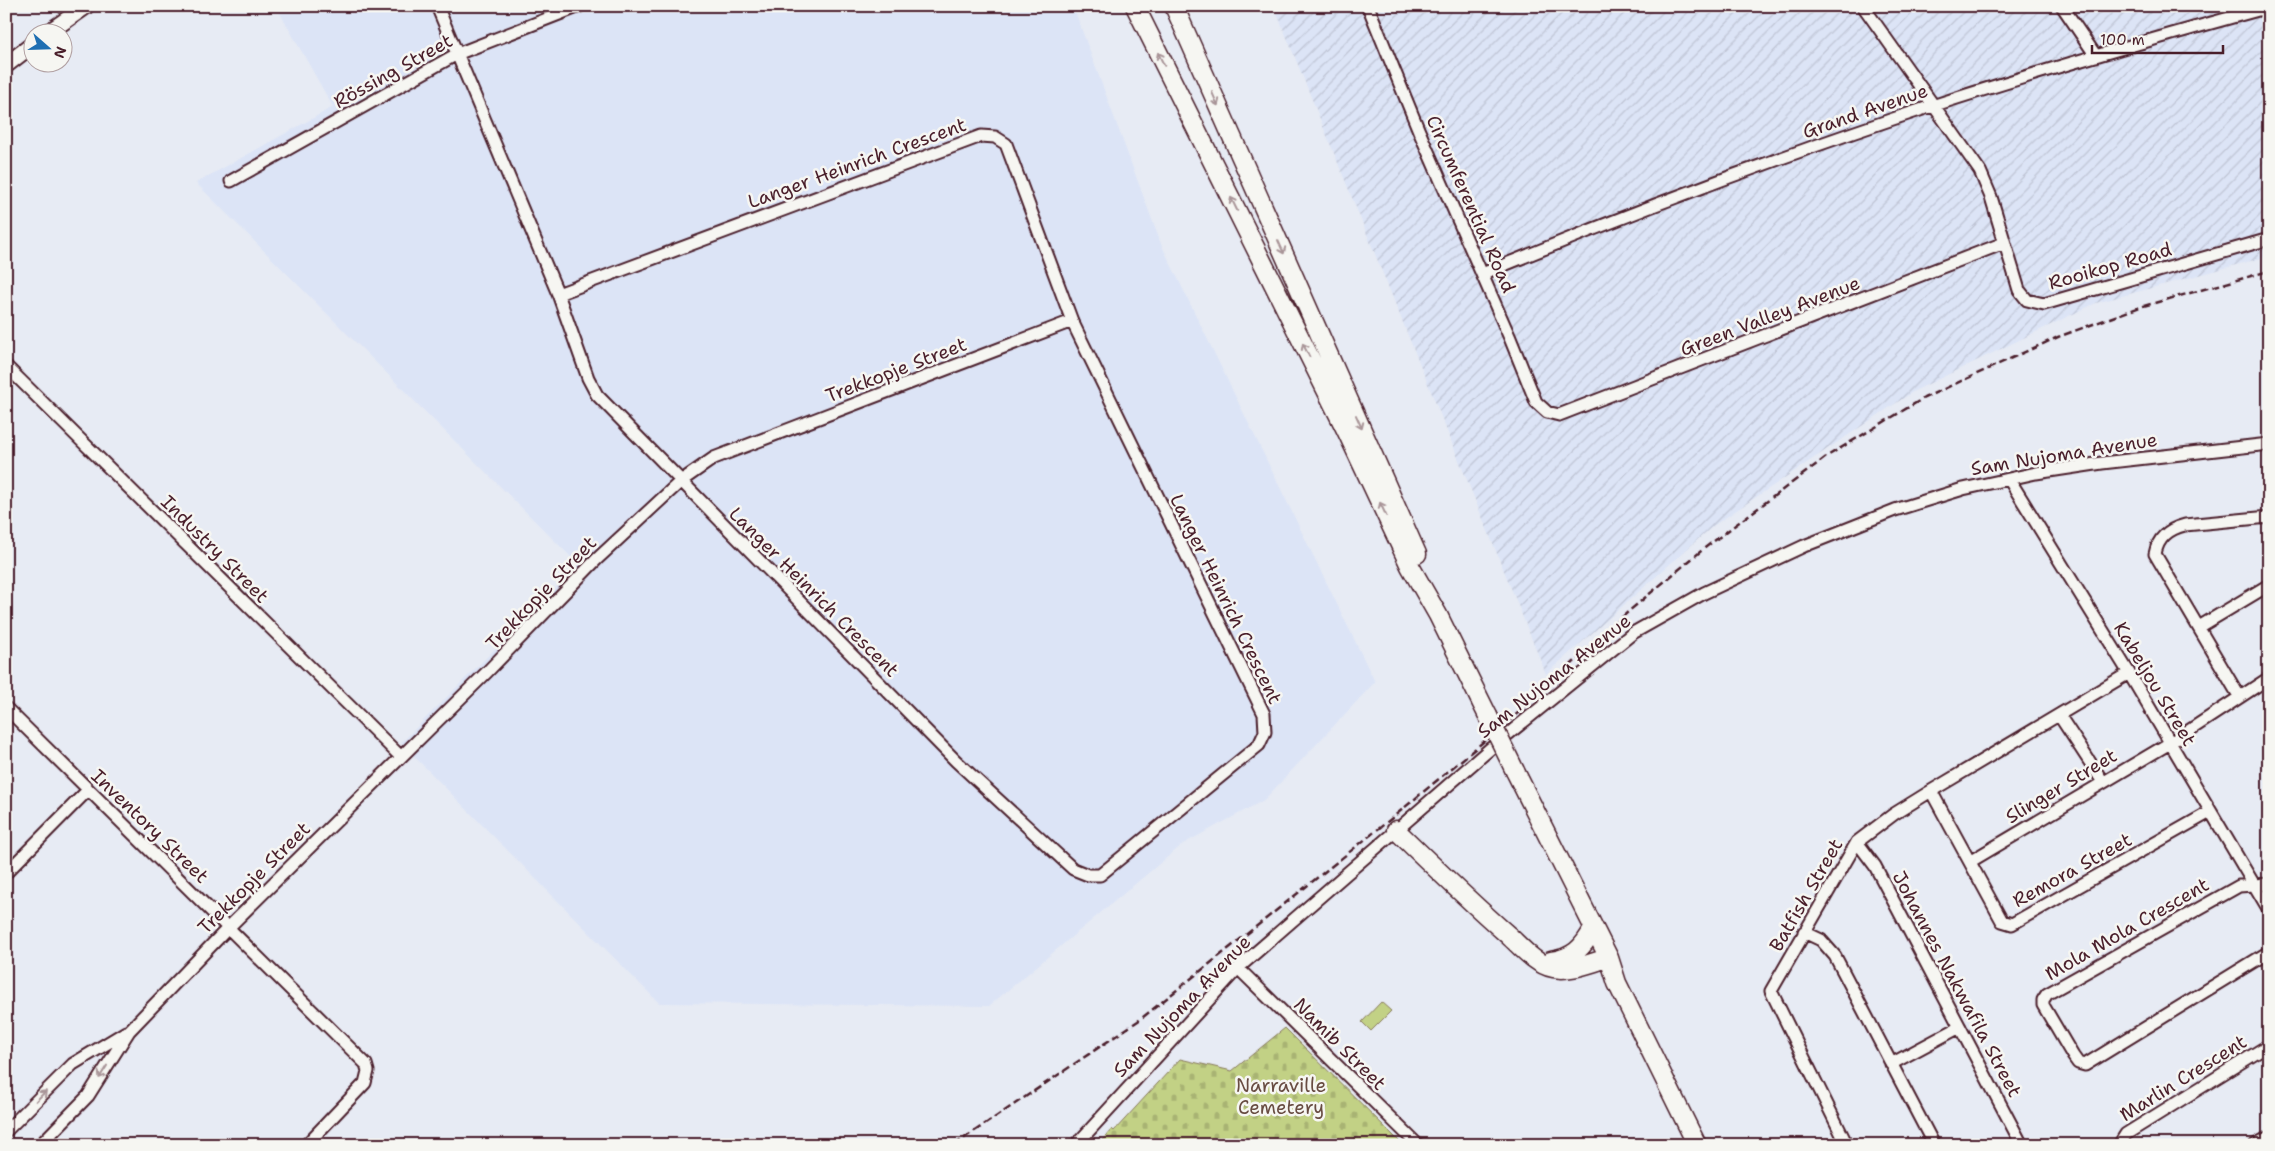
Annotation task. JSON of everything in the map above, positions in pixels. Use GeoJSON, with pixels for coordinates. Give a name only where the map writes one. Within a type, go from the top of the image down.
{"type":"FeatureCollection","features":[{"type":"Feature","properties":{"kind":"highway"},"geometry":{"type":"LineString","coordinates":[[1135,6],[1346,430],[1410,566],[1438,615],[1593,929],[1622,978],[1704,1145]]}},
{"type":"Feature","properties":{"kind":"highway"},"geometry":{"type":"LineString","coordinates":[[1174,6],[1420,559],[1438,615]]}},
{"type":"Feature","properties":{"kind":"highway"},"geometry":{"type":"LineString","coordinates":[[1396,830],[1461,894],[1527,953],[1550,968],[1558,969],[1609,958]]}},
{"type":"Feature","properties":{"kind":"highway"},"geometry":{"type":"LineString","coordinates":[[1541,962],[1572,956],[1587,941],[1593,929]]}},
{"type":"Feature","properties":{"kind":"highway"},"geometry":{"type":"LineString","coordinates":[[1609,958],[1617,983],[1697,1145]]}},
{"type":"Feature","properties":{"kind":"main road"},"geometry":{"type":"LineString","coordinates":[[63,22],[86,6]]}},
{"type":"Feature","properties":{"kind":"main road"},"geometry":{"type":"LineString","coordinates":[[6,65],[22,53]]}},
{"type":"Feature","properties":{"kind":"street","name":"Langer Heinrich Crescent"},"geometry":{"type":"LineString","coordinates":[[438,6],[558,294],[588,378],[597,395],[956,761],[1074,869],[1088,875],[1100,875],[1259,746],[1265,732],[1264,714],[1072,321],[1006,144],[995,137],[981,136],[558,294]]}},
{"type":"Feature","properties":{"kind":"street","name":"Rössing Street"},"geometry":{"type":"LineString","coordinates":[[231,181],[457,54],[580,6]]}},
{"type":"Feature","properties":{"kind":"street","name":"Circumferential Road"},"geometry":{"type":"LineString","coordinates":[[1368,6],[1419,131],[1536,402],[1547,412]]}},
{"type":"Feature","properties":{"kind":"street","name":"Rooikop Road"},"geometry":{"type":"LineString","coordinates":[[1863,6],[1980,171],[1991,197],[2019,290],[2027,300],[2044,304],[2269,239]]}},
{"type":"Feature","properties":{"kind":"street"},"geometry":{"type":"LineString","coordinates":[[2062,6],[2096,56]]}},
{"type":"Feature","properties":{"kind":"street","name":"Grand Avenue"},"geometry":{"type":"LineString","coordinates":[[1482,274],[1574,236],[1738,173],[1933,106],[2256,8],[2269,7]]}},
{"type":"Feature","properties":{"kind":"street","name":"Green Valley Avenue"},"geometry":{"type":"LineString","coordinates":[[1547,412],[1559,415],[2004,243]]}},
{"type":"Feature","properties":{"kind":"street","name":"Trekkopje Street"},"geometry":{"type":"LineString","coordinates":[[40,1145],[88,1096],[128,1031],[229,927],[487,672],[598,558],[681,481],[714,458],[1072,321]]}},
{"type":"Feature","properties":{"kind":"street","name":"Industry Street"},"geometry":{"type":"LineString","coordinates":[[6,366],[400,756]]}},
{"type":"Feature","properties":{"kind":"street","name":"Sam Nujoma Avenue"},"geometry":{"type":"LineString","coordinates":[[1076,1145],[1238,968],[1396,830],[1578,676],[1624,639],[1639,630],[1704,593],[1804,546],[1894,510],[1963,489],[2009,478],[2102,462],[2269,444]]}},
{"type":"Feature","properties":{"kind":"street","name":"Kabeljou Street"},"geometry":{"type":"LineString","coordinates":[[2009,478],[2129,673],[2269,910]]}},
{"type":"Feature","properties":{"kind":"street"},"geometry":{"type":"LineString","coordinates":[[2239,696],[2155,554],[2157,544],[2164,535],[2175,527],[2269,517]]}},
{"type":"Feature","properties":{"kind":"street"},"geometry":{"type":"LineString","coordinates":[[2198,627],[2269,585]]}},
{"type":"Feature","properties":{"kind":"street","name":"Batfish Street"},"geometry":{"type":"LineString","coordinates":[[1847,1145],[1771,991],[1857,842],[1894,814],[1931,791],[2129,673]]}},
{"type":"Feature","properties":{"kind":"street","name":"Slinger Street"},"geometry":{"type":"LineString","coordinates":[[1971,860],[2170,742],[2269,678]]}},
{"type":"Feature","properties":{"kind":"street","name":"Inventory Street"},"geometry":{"type":"LineString","coordinates":[[6,708],[362,1057],[366,1064],[368,1077],[360,1089],[306,1145]]}},
{"type":"Feature","properties":{"kind":"street"},"geometry":{"type":"LineString","coordinates":[[2059,715],[2103,782]]}},
{"type":"Feature","properties":{"kind":"street"},"geometry":{"type":"LineString","coordinates":[[6,873],[88,790]]}},
{"type":"Feature","properties":{"kind":"street","name":"Remora Street"},"geometry":{"type":"LineString","coordinates":[[1931,791],[1971,860],[2002,921],[2012,924],[2210,812]]}},
{"type":"Feature","properties":{"kind":"street","name":"Johannes Nakwafila Street"},"geometry":{"type":"LineString","coordinates":[[1857,842],[1875,866],[2022,1145]]}},
{"type":"Feature","properties":{"kind":"street"},"geometry":{"type":"LineString","coordinates":[[2254,886],[2269,884]]}},
{"type":"Feature","properties":{"kind":"street","name":"Mola Mola Crescent"},"geometry":{"type":"LineString","coordinates":[[2254,886],[2239,886],[2047,994],[2043,1000],[2044,1005],[2073,1056],[2078,1063],[2085,1065],[2269,952]]}},
{"type":"Feature","properties":{"kind":"street"},"geometry":{"type":"LineString","coordinates":[[1804,932],[1821,940],[1835,956],[1930,1143]]}},
{"type":"Feature","properties":{"kind":"street","name":"Namib Street"},"geometry":{"type":"LineString","coordinates":[[1238,968],[1418,1145]]}},
{"type":"Feature","properties":{"kind":"street"},"geometry":{"type":"LineString","coordinates":[[1890,1064],[1960,1028]]}},
{"type":"Feature","properties":{"kind":"street","name":"Trekkopje Street"},"geometry":{"type":"LineString","coordinates":[[6,1131],[74,1064],[128,1031]]}},
{"type":"Feature","properties":{"kind":"street","name":"Marlin Crescent"},"geometry":{"type":"LineString","coordinates":[[2119,1145],[2126,1134],[2269,1044]]}},
{"type":"Feature","properties":{"kind":"street"},"geometry":{"type":"LineString","coordinates":[[2255,1145],[2269,1137]]}},
{"type":"Feature","properties":{"kind":"shaded area"},"geometry":{"type":"Polygon","coordinates":[[[276,6],[1073,6],[1161,244],[1375,682],[1264,800],[1183,844],[989,1006],[659,1003],[401,743],[579,565],[196,183],[333,107],[276,6]]]}},
{"type":"Feature","properties":{"kind":"shaded area"},"geometry":{"type":"Polygon","coordinates":[[[1274,6],[2269,6],[2269,256],[2096,303],[1914,391],[1713,526],[1546,674],[1274,6]]]}},
{"type":"Feature","properties":{"kind":"green space"},"geometry":{"type":"Polygon","coordinates":[[[1381,1002],[1391,1011],[1371,1031],[1362,1022],[1381,1002]]]}},
{"type":"Feature","properties":{"kind":"green space","name":"Narraville Cemetery"},"geometry":{"type":"Polygon","coordinates":[[[1285,1028],[1403,1145],[1098,1145],[1112,1129],[1114,1131],[1180,1059],[1232,1071],[1285,1028]]]}},
{"type":"Feature","properties":{"kind":"railway"},"geometry":{"type":"LineString","coordinates":[[954,1145],[1138,1021],[1392,818],[1531,702],[1629,611],[1706,547],[1829,455],[1924,398],[2058,337],[2140,307],[2269,271]]}}]}
